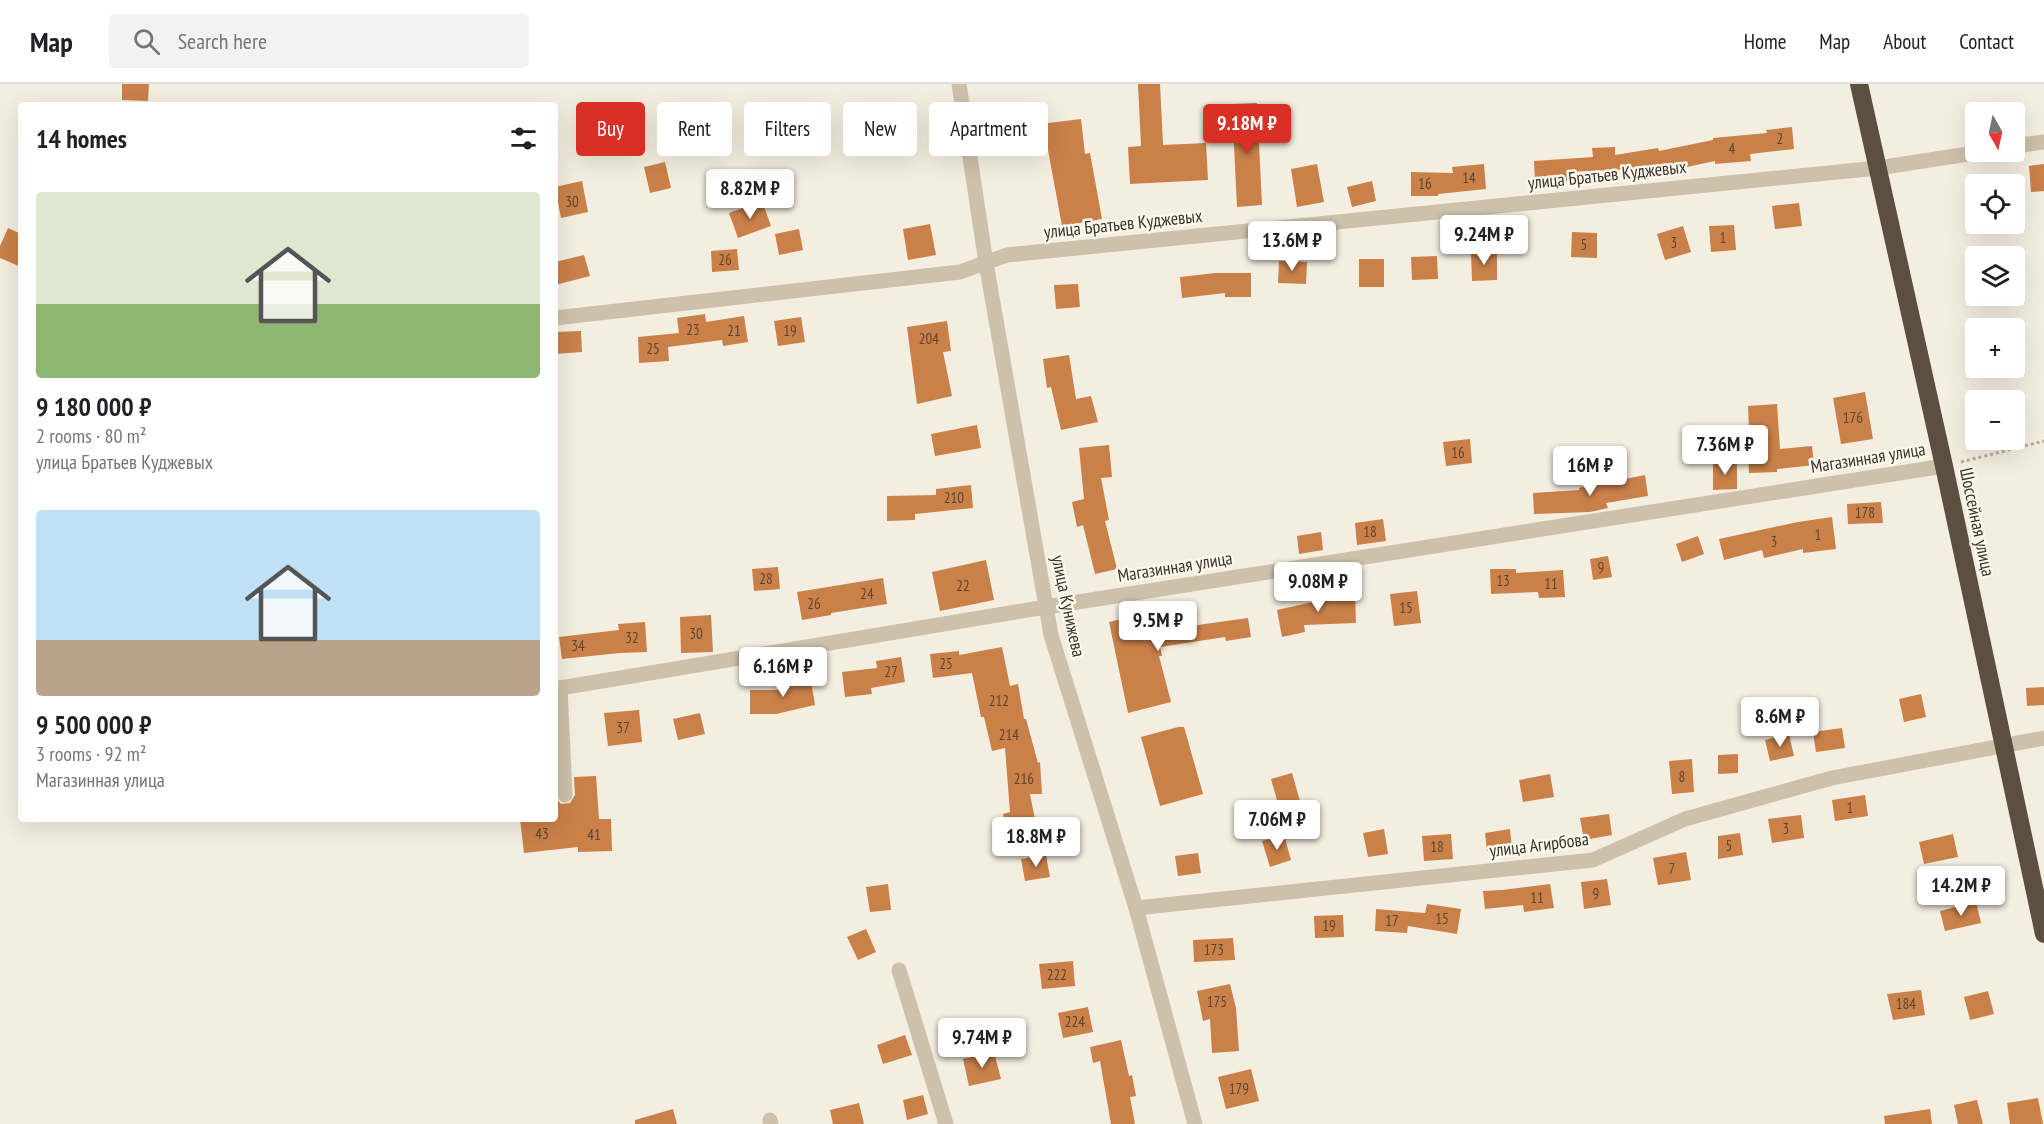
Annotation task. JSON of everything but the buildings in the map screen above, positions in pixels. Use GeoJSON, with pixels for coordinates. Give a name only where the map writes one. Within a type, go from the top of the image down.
{"type":"FeatureCollection","features":[{"type":"Feature","properties":{"kind":"highway","name":"Шоссейная улица"},"geometry":{"type":"LineString","coordinates":[[1859,84],[1944,466],[2044,934]]}},
{"type":"Feature","properties":{"kind":"street","name":"улица Кунижева"},"geometry":{"type":"LineString","coordinates":[[959,84],[986,263],[1051,635],[1136,909],[1195,1124]]}},
{"type":"Feature","properties":{"kind":"street"},"geometry":{"type":"LineString","coordinates":[[2025,145],[2044,142]]}},
{"type":"Feature","properties":{"kind":"street","name":"улица Братьев Куджевых"},"geometry":{"type":"LineString","coordinates":[[558,318],[960,272],[1007,255],[1878,168],[1965,154]]}},
{"type":"Feature","properties":{"kind":"street","name":"Магазинная улица"},"geometry":{"type":"LineString","coordinates":[[558,688],[1046,607],[1944,466]]}},
{"type":"Feature","properties":{"kind":"street"},"geometry":{"type":"LineString","coordinates":[[558,688],[565,795]]}},
{"type":"Feature","properties":{"kind":"street","name":"улица Агирбова"},"geometry":{"type":"LineString","coordinates":[[1136,909],[1593,860],[1685,819],[1832,778],[2044,738]]}},
{"type":"Feature","properties":{"kind":"street"},"geometry":{"type":"LineString","coordinates":[[899,970],[946,1124]]}},
{"type":"Feature","properties":{"kind":"path"},"geometry":{"type":"LineString","coordinates":[[1944,466],[2044,441]]}}]}
